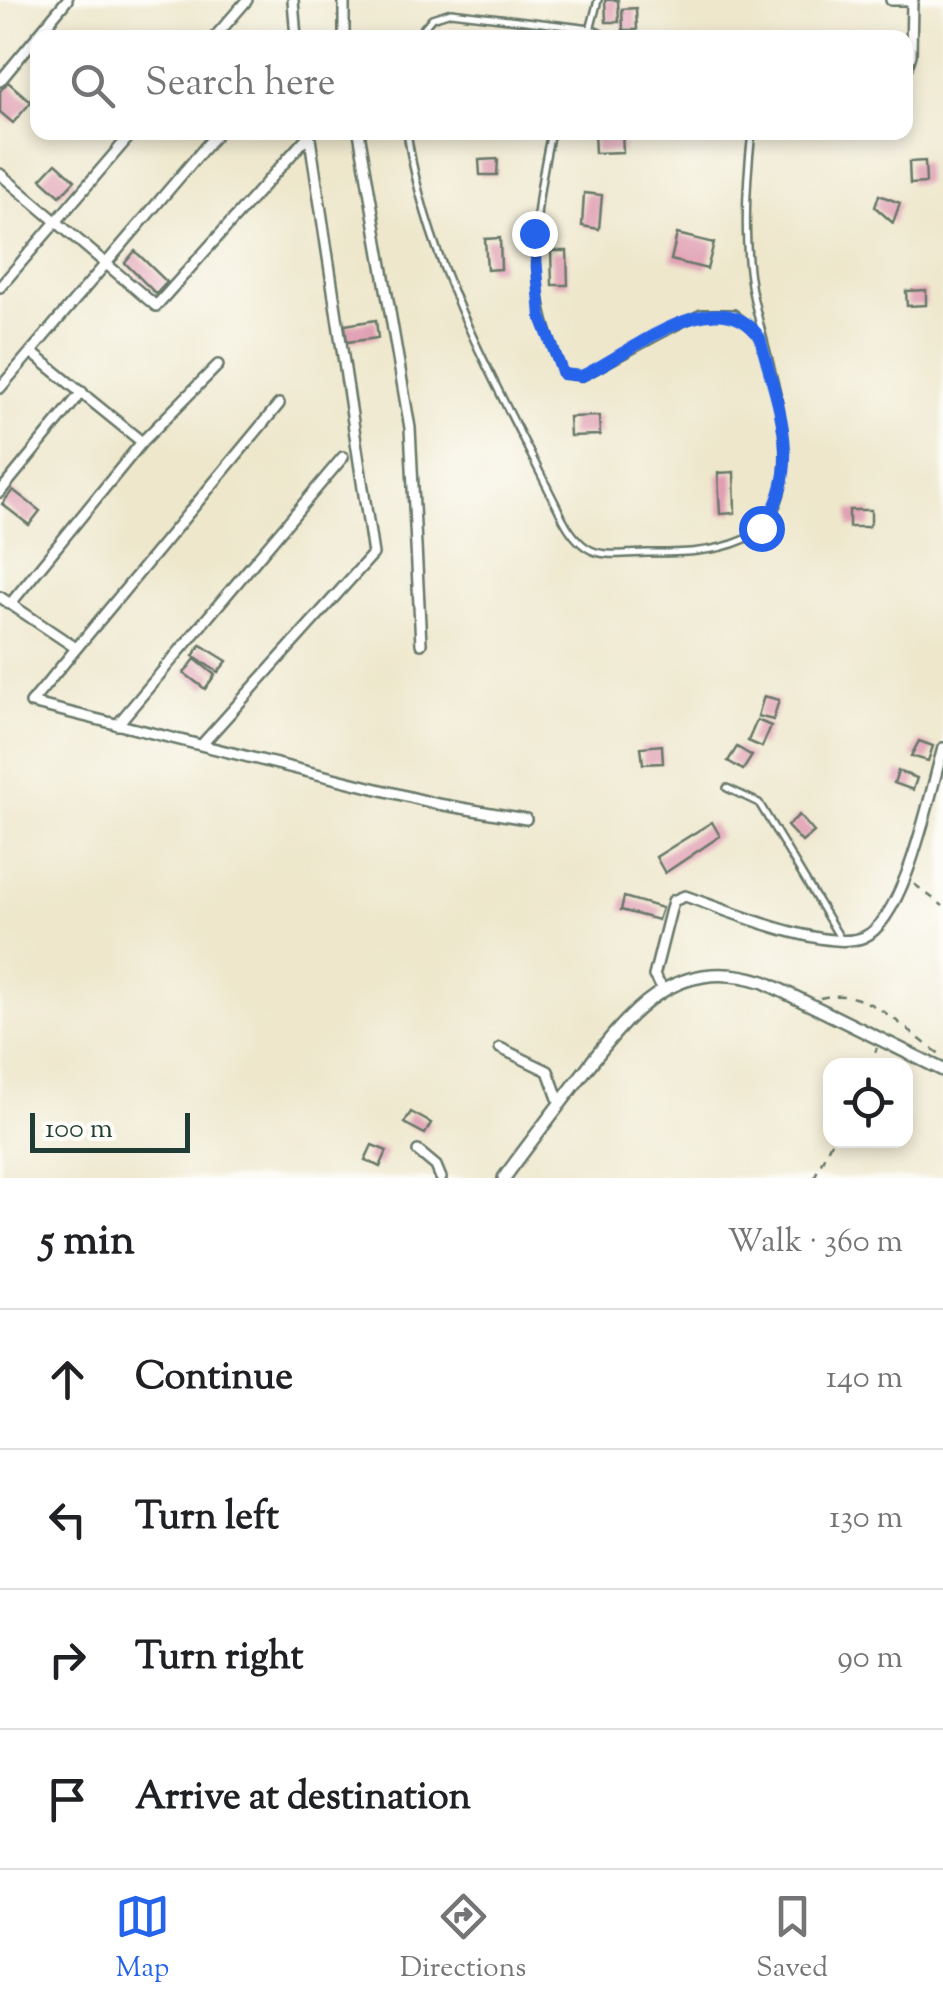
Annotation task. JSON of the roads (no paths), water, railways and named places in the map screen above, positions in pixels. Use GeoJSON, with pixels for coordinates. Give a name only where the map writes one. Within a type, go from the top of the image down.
{"type":"FeatureCollection","features":[{"type":"Feature","properties":{"kind":"street"},"geometry":{"type":"LineString","coordinates":[[43,30],[68,0]]}},
{"type":"Feature","properties":{"kind":"street"},"geometry":{"type":"LineString","coordinates":[[221,30],[247,0]]}},
{"type":"Feature","properties":{"kind":"street"},"geometry":{"type":"LineString","coordinates":[[293,0],[295,30]]}},
{"type":"Feature","properties":{"kind":"street"},"geometry":{"type":"LineString","coordinates":[[344,0],[344,30]]}},
{"type":"Feature","properties":{"kind":"street"},"geometry":{"type":"LineString","coordinates":[[891,0],[913,1],[912,30]]}},
{"type":"Feature","properties":{"kind":"street"},"geometry":{"type":"LineString","coordinates":[[0,81],[30,45]]}},
{"type":"Feature","properties":{"kind":"street"},"geometry":{"type":"LineString","coordinates":[[0,287],[126,140]]}},
{"type":"Feature","properties":{"kind":"street"},"geometry":{"type":"LineString","coordinates":[[0,388],[211,140]]}},
{"type":"Feature","properties":{"kind":"street"},"geometry":{"type":"LineString","coordinates":[[1,177],[156,306],[304,140]]}},
{"type":"Feature","properties":{"kind":"street"},"geometry":{"type":"LineString","coordinates":[[204,742],[373,554],[310,140]]}},
{"type":"Feature","properties":{"kind":"street"},"geometry":{"type":"LineString","coordinates":[[360,140],[412,442],[421,644]]}},
{"type":"Feature","properties":{"kind":"street"},"geometry":{"type":"LineString","coordinates":[[30,352],[142,442]]}},
{"type":"Feature","properties":{"kind":"street"},"geometry":{"type":"LineString","coordinates":[[11,603],[142,442],[218,364]]}},
{"type":"Feature","properties":{"kind":"street"},"geometry":{"type":"LineString","coordinates":[[0,492],[82,392]]}},
{"type":"Feature","properties":{"kind":"street"},"geometry":{"type":"LineString","coordinates":[[279,404],[31,703],[204,742],[438,804],[526,819]]}},
{"type":"Feature","properties":{"kind":"street"},"geometry":{"type":"LineString","coordinates":[[117,725],[343,457]]}},
{"type":"Feature","properties":{"kind":"street"},"geometry":{"type":"LineString","coordinates":[[0,597],[76,648]]}},
{"type":"Feature","properties":{"kind":"street"},"geometry":{"type":"LineString","coordinates":[[663,989],[654,976],[668,914],[673,901],[685,896],[770,926],[841,940],[864,937],[875,928],[905,876],[943,748]]}},
{"type":"Feature","properties":{"kind":"street"},"geometry":{"type":"LineString","coordinates":[[504,1178],[630,1016],[663,989],[724,972],[764,982],[943,1070]]}},
{"type":"Feature","properties":{"kind":"street"},"geometry":{"type":"LineString","coordinates":[[500,1048],[548,1071],[560,1104]]}},
{"type":"Feature","properties":{"kind":"street"},"geometry":{"type":"LineString","coordinates":[[418,1152],[436,1166],[441,1178]]}},
{"type":"Feature","properties":{"kind":"lane"},"geometry":{"type":"LineString","coordinates":[[421,30],[432,18],[450,12],[592,29],[598,0]]}},
{"type":"Feature","properties":{"kind":"lane"},"geometry":{"type":"LineString","coordinates":[[408,140],[416,193],[439,256],[563,519],[573,538],[588,551],[616,554],[701,550],[742,541],[761,528],[782,490],[788,460],[760,338],[745,226],[751,140]]}},
{"type":"Feature","properties":{"kind":"lane"},"geometry":{"type":"LineString","coordinates":[[550,140],[535,221],[535,262],[542,324],[563,374],[582,376],[708,312],[743,318],[760,338]]}},
{"type":"Feature","properties":{"kind":"lane"},"geometry":{"type":"LineString","coordinates":[[727,788],[759,803],[841,940]]}}]}
